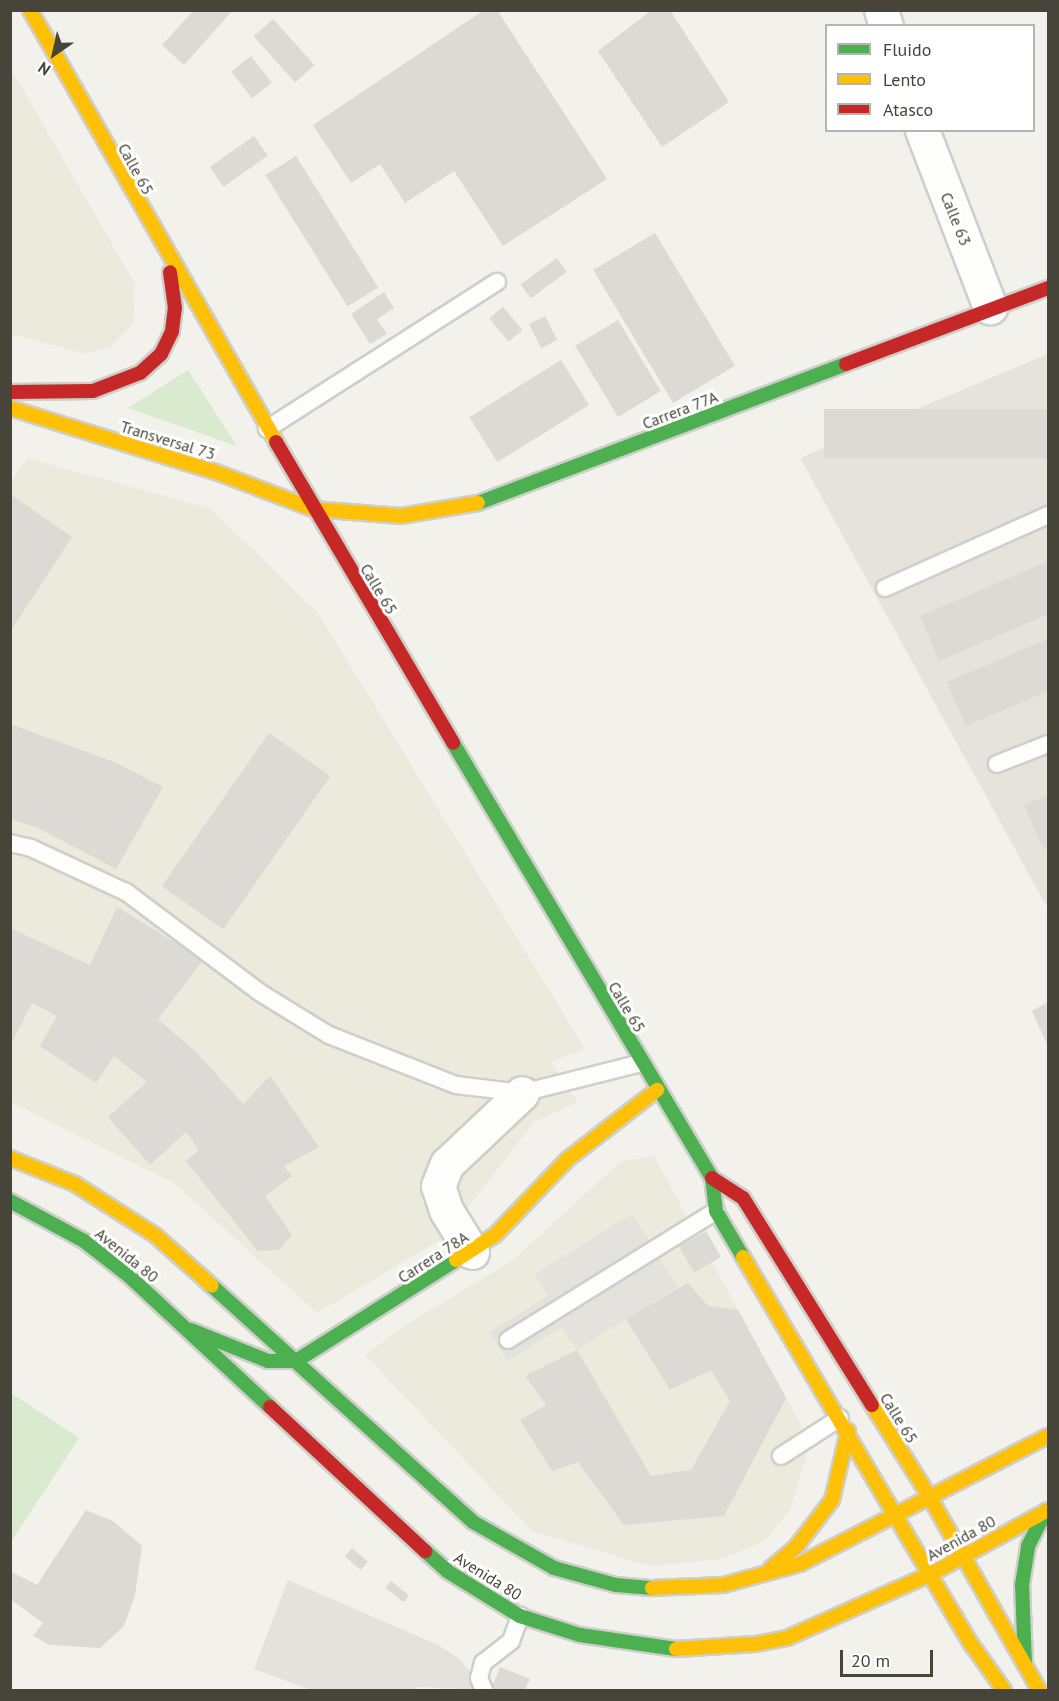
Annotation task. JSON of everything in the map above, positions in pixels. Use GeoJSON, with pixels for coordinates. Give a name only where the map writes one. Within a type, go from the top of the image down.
{"type":"FeatureCollection","features":[{"type":"Feature","properties":{"kind":"main road","name":"Calle 65"},"geometry":{"type":"LineString","coordinates":[[30,10],[169,261],[313,509],[657,1090],[712,1178],[716,1211],[897,1513],[972,1645],[1004,1690]]}},
{"type":"Feature","properties":{"kind":"main road"},"geometry":{"type":"LineString","coordinates":[[10,392],[93,391],[122,382],[151,364],[160,354],[175,320],[169,261]]}},
{"type":"Feature","properties":{"kind":"main road","name":"Carrera 77A"},"geometry":{"type":"LineString","coordinates":[[313,509],[401,516],[474,504],[609,456],[990,308],[1048,288]]}},
{"type":"Feature","properties":{"kind":"main road","name":"Transversal 73"},"geometry":{"type":"LineString","coordinates":[[10,408],[216,472],[313,509]]}},
{"type":"Feature","properties":{"kind":"main road","name":"Carrera 78A"},"geometry":{"type":"LineString","coordinates":[[296,1361],[472,1252],[519,1214],[568,1159],[657,1090]]}},
{"type":"Feature","properties":{"kind":"main road","name":"Avenida 80"},"geometry":{"type":"LineString","coordinates":[[10,1158],[75,1184],[137,1223],[296,1361],[348,1412],[473,1522],[507,1544],[554,1568],[616,1585],[668,1589],[723,1585],[800,1564],[1048,1436]]}},
{"type":"Feature","properties":{"kind":"main road","name":"Calle 65"},"geometry":{"type":"LineString","coordinates":[[712,1178],[743,1198],[929,1496],[1039,1690]]}},
{"type":"Feature","properties":{"kind":"main road"},"geometry":{"type":"LineString","coordinates":[[716,1211],[743,1198]]}},
{"type":"Feature","properties":{"kind":"main road","name":"Avenida 80"},"geometry":{"type":"LineString","coordinates":[[10,1201],[84,1241],[191,1330],[421,1550],[466,1584],[520,1616],[615,1642],[679,1649],[756,1644],[812,1629],[932,1574],[1047,1510]]}},
{"type":"Feature","properties":{"kind":"main road"},"geometry":{"type":"LineString","coordinates":[[191,1330],[268,1361],[296,1361]]}},
{"type":"Feature","properties":{"kind":"main road"},"geometry":{"type":"LineString","coordinates":[[762,1576],[796,1547],[832,1500],[844,1424]]}},
{"type":"Feature","properties":{"kind":"main road"},"geometry":{"type":"LineString","coordinates":[[1025,1665],[1022,1585],[1028,1545],[1047,1510]]}},
{"type":"Feature","properties":{"kind":"street","name":"Calle 63"},"geometry":{"type":"LineString","coordinates":[[923,132],[990,308]]}},
{"type":"Feature","properties":{"kind":"street"},"geometry":{"type":"LineString","coordinates":[[472,1252],[446,1210],[438,1186],[447,1164],[522,1093]]}},
{"type":"Feature","properties":{"kind":"lane"},"geometry":{"type":"LineString","coordinates":[[267,429],[497,282]]}},
{"type":"Feature","properties":{"kind":"lane"},"geometry":{"type":"LineString","coordinates":[[885,588],[1048,515]]}},
{"type":"Feature","properties":{"kind":"lane"},"geometry":{"type":"LineString","coordinates":[[997,764],[1048,744]]}},
{"type":"Feature","properties":{"kind":"lane"},"geometry":{"type":"LineString","coordinates":[[10,843],[31,848],[126,892],[259,992],[329,1035],[456,1085],[522,1093],[641,1063]]}},
{"type":"Feature","properties":{"kind":"lane"},"geometry":{"type":"LineString","coordinates":[[508,1340],[716,1211]]}},
{"type":"Feature","properties":{"kind":"lane"},"geometry":{"type":"LineString","coordinates":[[781,1456],[844,1424]]}},
{"type":"Feature","properties":{"kind":"lane"},"geometry":{"type":"LineString","coordinates":[[484,1690],[479,1678],[483,1663],[511,1641],[520,1616]]}},
{"type":"Feature","properties":{"kind":"shaded area"},"geometry":{"type":"Polygon","coordinates":[[[10,67],[135,284],[133,324],[110,347],[87,354],[11,334],[10,67]]]}},
{"type":"Feature","properties":{"kind":"shaded area"},"geometry":{"type":"Polygon","coordinates":[[[1048,354],[1048,909],[800,458],[1048,354]]]}},
{"type":"Feature","properties":{"kind":"shaded area"},"geometry":{"type":"Polygon","coordinates":[[[27,458],[211,509],[318,613],[585,1049],[551,1062],[578,1102],[534,1122],[445,1237],[317,1313],[174,1183],[11,1102],[10,484],[27,458]]]}},
{"type":"Feature","properties":{"kind":"shaded area"},"geometry":{"type":"Polygon","coordinates":[[[654,1156],[801,1425],[806,1457],[790,1510],[763,1542],[720,1559],[650,1566],[532,1531],[365,1355],[406,1325],[512,1261],[620,1162],[654,1156]]]}},
{"type":"Feature","properties":{"kind":"shaded area"},"geometry":{"type":"Polygon","coordinates":[[[632,1214],[678,1287],[577,1350],[562,1327],[508,1361],[489,1332],[548,1296],[535,1274],[632,1214]]]}},
{"type":"Feature","properties":{"kind":"shaded area"},"geometry":{"type":"Polygon","coordinates":[[[288,1580],[438,1645],[457,1657],[487,1690],[416,1687],[414,1690],[311,1690],[254,1669],[288,1580]]]}},
{"type":"Feature","properties":{"kind":"green space"},"geometry":{"type":"Polygon","coordinates":[[[188,370],[237,446],[128,408],[188,370]]]}},
{"type":"Feature","properties":{"kind":"green space"},"geometry":{"type":"Polygon","coordinates":[[[11,1393],[79,1438],[11,1542],[11,1393]]]}},
{"type":"Feature","properties":{"kind":"building"},"geometry":{"type":"Polygon","coordinates":[[[194,10],[233,10],[184,65],[162,45],[194,10]]]}},
{"type":"Feature","properties":{"kind":"building"},"geometry":{"type":"Polygon","coordinates":[[[484,10],[497,10],[607,179],[503,246],[454,171],[405,203],[380,164],[351,183],[313,125],[484,10]]]}},
{"type":"Feature","properties":{"kind":"building"},"geometry":{"type":"Polygon","coordinates":[[[652,10],[670,10],[729,102],[662,147],[598,51],[652,10]]]}},
{"type":"Feature","properties":{"kind":"building"},"geometry":{"type":"Polygon","coordinates":[[[273,19],[314,65],[295,82],[254,36],[273,19]]]}},
{"type":"Feature","properties":{"kind":"building"},"geometry":{"type":"Polygon","coordinates":[[[251,56],[272,83],[252,98],[231,71],[251,56]]]}},
{"type":"Feature","properties":{"kind":"building"},"geometry":{"type":"Polygon","coordinates":[[[254,136],[268,156],[224,187],[210,167],[254,136]]]}},
{"type":"Feature","properties":{"kind":"building"},"geometry":{"type":"Polygon","coordinates":[[[296,156],[378,287],[348,307],[265,175],[296,156]]]}},
{"type":"Feature","properties":{"kind":"building"},"geometry":{"type":"Polygon","coordinates":[[[655,233],[735,366],[673,403],[593,270],[655,233]]]}},
{"type":"Feature","properties":{"kind":"building"},"geometry":{"type":"Polygon","coordinates":[[[557,258],[567,272],[531,298],[521,284],[557,258]]]}},
{"type":"Feature","properties":{"kind":"building"},"geometry":{"type":"Polygon","coordinates":[[[384,292],[394,308],[377,319],[387,334],[370,344],[351,314],[384,292]]]}},
{"type":"Feature","properties":{"kind":"building"},"geometry":{"type":"Polygon","coordinates":[[[503,307],[522,330],[508,342],[489,319],[503,307]]]}},
{"type":"Feature","properties":{"kind":"building"},"geometry":{"type":"Polygon","coordinates":[[[545,316],[557,340],[541,348],[529,324],[545,316]]]}},
{"type":"Feature","properties":{"kind":"building"},"geometry":{"type":"Polygon","coordinates":[[[618,320],[661,391],[618,417],[575,346],[618,320]]]}},
{"type":"Feature","properties":{"kind":"building"},"geometry":{"type":"Polygon","coordinates":[[[561,360],[589,405],[497,462],[469,417],[561,360]]]}},
{"type":"Feature","properties":{"kind":"building"},"geometry":{"type":"Polygon","coordinates":[[[824,409],[1048,409],[1048,458],[824,458],[824,409]]]}},
{"type":"Feature","properties":{"kind":"building"},"geometry":{"type":"Polygon","coordinates":[[[10,494],[72,537],[10,632],[10,494]]]}},
{"type":"Feature","properties":{"kind":"building"},"geometry":{"type":"Polygon","coordinates":[[[1048,561],[1048,614],[939,661],[920,616],[1048,561]]]}},
{"type":"Feature","properties":{"kind":"building"},"geometry":{"type":"Polygon","coordinates":[[[1048,639],[1048,691],[966,726],[947,682],[1048,639]]]}},
{"type":"Feature","properties":{"kind":"building"},"geometry":{"type":"Polygon","coordinates":[[[10,724],[114,762],[163,787],[116,869],[38,828],[10,819],[10,724]]]}},
{"type":"Feature","properties":{"kind":"building"},"geometry":{"type":"Polygon","coordinates":[[[269,733],[330,776],[223,929],[162,886],[269,733]]]}},
{"type":"Feature","properties":{"kind":"building"},"geometry":{"type":"Polygon","coordinates":[[[1048,795],[1048,847],[1043,849],[1024,805],[1048,795]]]}},
{"type":"Feature","properties":{"kind":"building"},"geometry":{"type":"Polygon","coordinates":[[[117,907],[203,960],[158,1019],[198,1054],[243,1104],[270,1076],[319,1147],[284,1166],[292,1176],[265,1196],[292,1235],[279,1250],[258,1251],[186,1161],[199,1150],[186,1132],[150,1165],[108,1117],[147,1082],[114,1056],[96,1083],[40,1046],[57,1016],[32,1003],[10,1046],[10,928],[90,965],[117,907]]]}},
{"type":"Feature","properties":{"kind":"building"},"geometry":{"type":"Polygon","coordinates":[[[1048,1002],[1048,1046],[1032,1011],[1048,1002]]]}},
{"type":"Feature","properties":{"kind":"building"},"geometry":{"type":"Polygon","coordinates":[[[706,1231],[721,1257],[694,1272],[679,1246],[706,1231]]]}},
{"type":"Feature","properties":{"kind":"building"},"geometry":{"type":"Polygon","coordinates":[[[688,1283],[708,1306],[738,1310],[786,1398],[724,1516],[624,1525],[578,1462],[552,1471],[520,1420],[546,1405],[525,1376],[577,1350],[651,1476],[691,1470],[730,1401],[711,1370],[670,1390],[626,1319],[688,1283]]]}},
{"type":"Feature","properties":{"kind":"building"},"geometry":{"type":"Polygon","coordinates":[[[86,1510],[113,1521],[142,1546],[135,1595],[124,1626],[100,1648],[50,1645],[33,1636],[43,1623],[10,1599],[10,1571],[37,1585],[86,1510]]]}},
{"type":"Feature","properties":{"kind":"building"},"geometry":{"type":"Polygon","coordinates":[[[352,1548],[368,1562],[361,1570],[345,1556],[352,1548]]]}},
{"type":"Feature","properties":{"kind":"building"},"geometry":{"type":"Polygon","coordinates":[[[391,1581],[409,1595],[404,1602],[385,1588],[391,1581]]]}},
{"type":"Feature","properties":{"kind":"building"},"geometry":{"type":"Polygon","coordinates":[[[500,1667],[530,1679],[525,1690],[491,1690],[500,1667]]]}},
{"type":"Feature","properties":{"kind":"traffic: fast"},"geometry":{"type":"LineString","coordinates":[[478,503],[846,364]]}},
{"type":"Feature","properties":{"kind":"traffic: fast"},"geometry":{"type":"LineString","coordinates":[[453,743],[712,1178],[716,1211],[743,1257]]}},
{"type":"Feature","properties":{"kind":"traffic: fast"},"geometry":{"type":"LineString","coordinates":[[10,1201],[84,1241],[129,1276],[270,1407]]}},
{"type":"Feature","properties":{"kind":"traffic: fast"},"geometry":{"type":"LineString","coordinates":[[191,1330],[268,1361],[296,1361],[456,1260]]}},
{"type":"Feature","properties":{"kind":"traffic: fast"},"geometry":{"type":"LineString","coordinates":[[212,1286],[473,1522],[554,1568],[616,1585],[652,1588]]}},
{"type":"Feature","properties":{"kind":"traffic: fast"},"geometry":{"type":"LineString","coordinates":[[1025,1665],[1022,1585],[1028,1546],[1046,1511]]}},
{"type":"Feature","properties":{"kind":"traffic: fast"},"geometry":{"type":"LineString","coordinates":[[425,1551],[447,1571],[520,1616],[580,1635],[676,1649]]}},
{"type":"Feature","properties":{"kind":"traffic: slow"},"geometry":{"type":"LineString","coordinates":[[30,10],[276,442]]}},
{"type":"Feature","properties":{"kind":"traffic: slow"},"geometry":{"type":"LineString","coordinates":[[10,408],[216,472],[313,509],[401,516],[478,503]]}},
{"type":"Feature","properties":{"kind":"traffic: slow"},"geometry":{"type":"LineString","coordinates":[[456,1260],[495,1235],[568,1159],[657,1090]]}},
{"type":"Feature","properties":{"kind":"traffic: slow"},"geometry":{"type":"LineString","coordinates":[[10,1158],[75,1184],[155,1235],[212,1286]]}},
{"type":"Feature","properties":{"kind":"traffic: slow"},"geometry":{"type":"LineString","coordinates":[[743,1257],[972,1645],[1004,1690]]}},
{"type":"Feature","properties":{"kind":"traffic: slow"},"geometry":{"type":"LineString","coordinates":[[872,1405],[929,1496],[1039,1690]]}},
{"type":"Feature","properties":{"kind":"traffic: slow"},"geometry":{"type":"LineString","coordinates":[[771,1568],[796,1547],[832,1500],[848,1431]]}},
{"type":"Feature","properties":{"kind":"traffic: slow"},"geometry":{"type":"LineString","coordinates":[[652,1588],[723,1585],[800,1564],[1048,1436]]}},
{"type":"Feature","properties":{"kind":"traffic: slow"},"geometry":{"type":"LineString","coordinates":[[676,1649],[756,1644],[787,1638],[931,1574],[1048,1510]]}},
{"type":"Feature","properties":{"kind":"traffic: jam"},"geometry":{"type":"LineString","coordinates":[[10,392],[93,391],[140,373],[161,354],[172,331],[175,308],[170,272]]}},
{"type":"Feature","properties":{"kind":"traffic: jam"},"geometry":{"type":"LineString","coordinates":[[846,364],[1048,288]]}},
{"type":"Feature","properties":{"kind":"traffic: jam"},"geometry":{"type":"LineString","coordinates":[[276,442],[453,743]]}},
{"type":"Feature","properties":{"kind":"traffic: jam"},"geometry":{"type":"LineString","coordinates":[[712,1178],[743,1198],[872,1405]]}},
{"type":"Feature","properties":{"kind":"traffic: jam"},"geometry":{"type":"LineString","coordinates":[[270,1407],[425,1551]]}}]}
